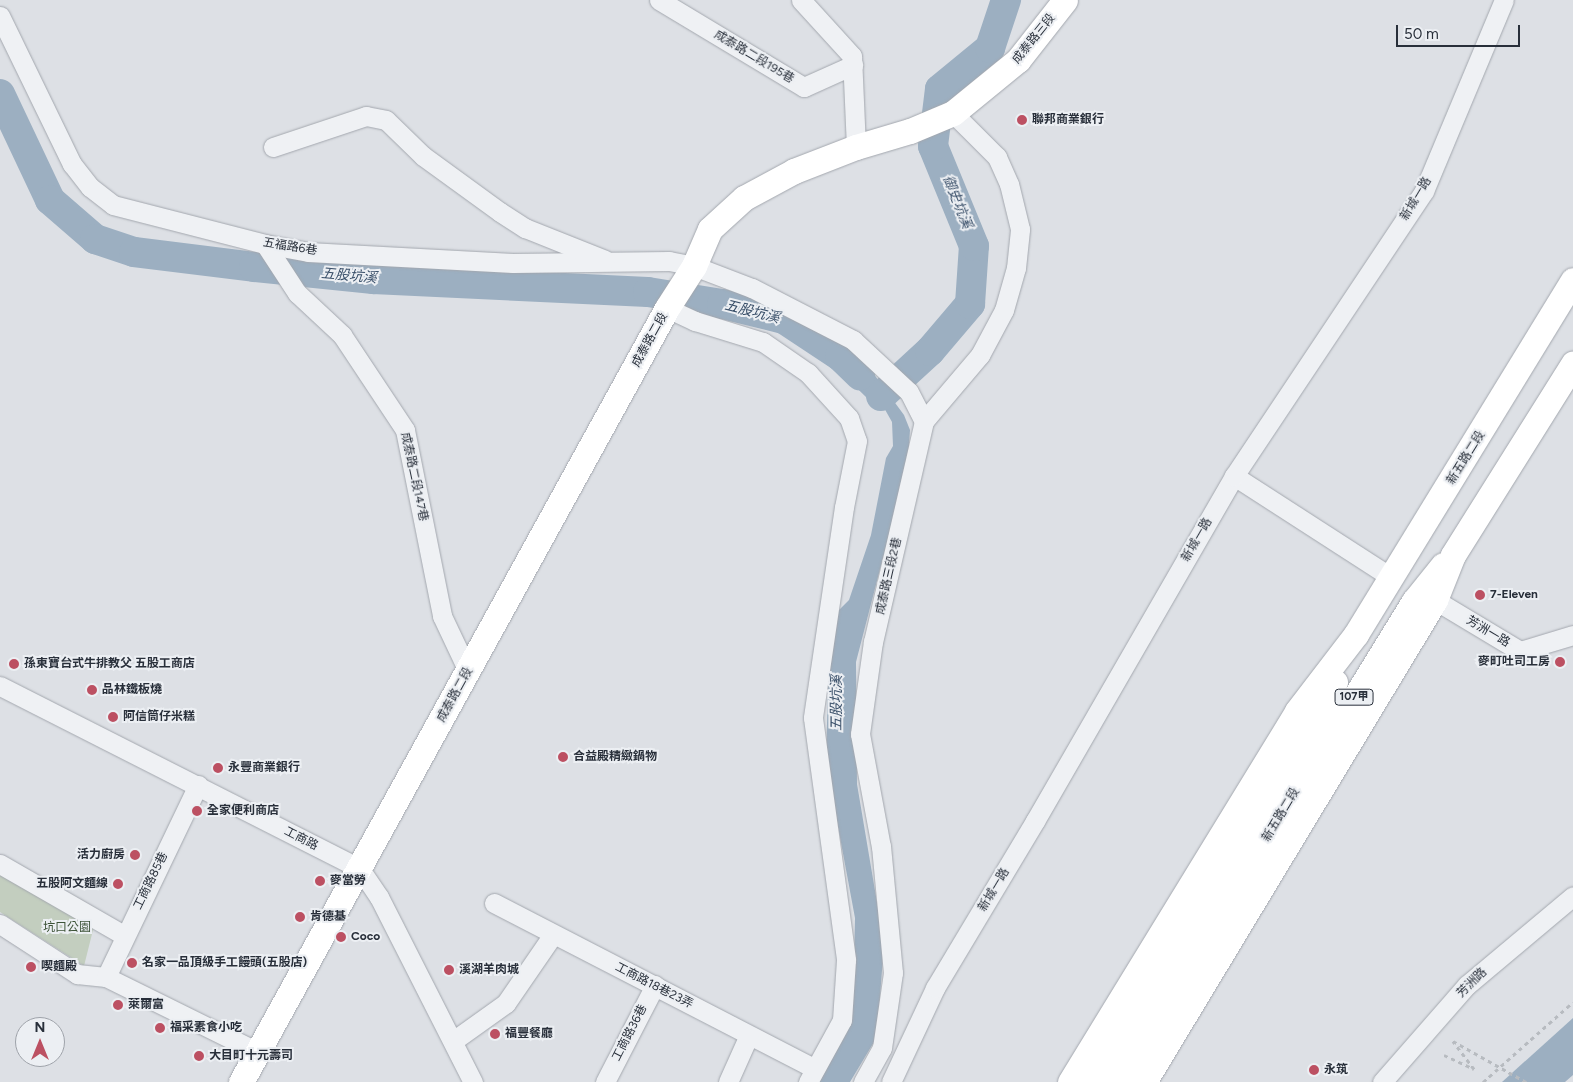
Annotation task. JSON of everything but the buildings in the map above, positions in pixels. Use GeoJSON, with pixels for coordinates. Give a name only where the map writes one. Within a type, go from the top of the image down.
{"type":"FeatureCollection","features":[{"type":"Feature","properties":{"kind":"main road","name":"成泰路三段"},"geometry":{"type":"LineString","coordinates":[[856,147],[910,132],[952,113],[1018,60],[1065,0]]}},
{"type":"Feature","properties":{"kind":"main road"},"geometry":{"type":"LineString","coordinates":[[691,270],[710,229],[744,198],[794,171],[856,147]]}},
{"type":"Feature","properties":{"kind":"main road","name":"成泰路二段"},"geometry":{"type":"LineString","coordinates":[[245,1081],[256,1051],[360,869],[667,308],[691,270]]}},
{"type":"Feature","properties":{"kind":"main road","name":"新五路二段"},"geometry":{"type":"LineString","coordinates":[[1070,1082],[1297,711],[1356,634],[1573,280]]}},
{"type":"Feature","properties":{"kind":"main road","name":"新五路二段"},"geometry":{"type":"LineString","coordinates":[[1144,1082],[1436,600],[1453,555],[1573,364]]}},
{"type":"Feature","properties":{"kind":"main road","name":"新五路二段"},"geometry":{"type":"LineString","coordinates":[[1094,1082],[1424,585],[1453,555]]}},
{"type":"Feature","properties":{"kind":"main road","name":"新五路二段"},"geometry":{"type":"LineString","coordinates":[[1118,1082],[1255,840],[1332,690],[1356,634]]}},
{"type":"Feature","properties":{"kind":"street","name":"成泰路二段195巷"},"geometry":{"type":"LineString","coordinates":[[659,0],[804,87],[853,65]]}},
{"type":"Feature","properties":{"kind":"street"},"geometry":{"type":"LineString","coordinates":[[801,0],[852,56],[856,147]]}},
{"type":"Feature","properties":{"kind":"street","name":"新城一路"},"geometry":{"type":"LineString","coordinates":[[891,1082],[935,988],[1035,821],[1234,476],[1424,191],[1504,0]]}},
{"type":"Feature","properties":{"kind":"street","name":"五福路6巷"},"geometry":{"type":"LineString","coordinates":[[0,16],[55,133],[72,164],[90,188],[112,205],[268,248],[308,252],[513,263],[669,261],[691,270],[752,288],[853,340],[909,392],[924,421]]}},
{"type":"Feature","properties":{"kind":"street","name":"成泰路三段2巷"},"geometry":{"type":"LineString","coordinates":[[864,1082],[882,1048],[893,973],[881,847],[860,734],[873,642],[924,421],[980,355],[1004,310],[1016,268],[1020,229],[1009,184],[997,157],[952,113]]}},
{"type":"Feature","properties":{"kind":"street"},"geometry":{"type":"LineString","coordinates":[[273,147],[366,116],[386,120],[423,156],[525,228],[608,262]]}},
{"type":"Feature","properties":{"kind":"street","name":"成泰路二段147巷"},"geometry":{"type":"LineString","coordinates":[[268,248],[292,285],[342,335],[405,430],[442,616],[468,671]]}},
{"type":"Feature","properties":{"kind":"street"},"geometry":{"type":"LineString","coordinates":[[667,308],[695,321],[763,342],[808,373],[849,418],[857,441],[844,507],[813,718],[846,960],[842,1020],[811,1076]]}},
{"type":"Feature","properties":{"kind":"street"},"geometry":{"type":"LineString","coordinates":[[1234,476],[1391,577]]}},
{"type":"Feature","properties":{"kind":"street","name":"芳洲一路"},"geometry":{"type":"LineString","coordinates":[[1436,600],[1520,651],[1573,635]]}},
{"type":"Feature","properties":{"kind":"street","name":"工商路"},"geometry":{"type":"LineString","coordinates":[[0,686],[360,869],[379,897],[472,1082]]}},
{"type":"Feature","properties":{"kind":"street","name":"工商路85巷"},"geometry":{"type":"LineString","coordinates":[[106,977],[198,785]]}},
{"type":"Feature","properties":{"kind":"street"},"geometry":{"type":"LineString","coordinates":[[0,864],[124,936]]}},
{"type":"Feature","properties":{"kind":"street","name":"芳洲路"},"geometry":{"type":"LineString","coordinates":[[1382,1082],[1467,985],[1573,896]]}},
{"type":"Feature","properties":{"kind":"street","name":"工商路18巷23弄"},"geometry":{"type":"LineString","coordinates":[[494,903],[552,936],[655,985],[749,1035],[811,1076]]}},
{"type":"Feature","properties":{"kind":"street"},"geometry":{"type":"LineString","coordinates":[[0,924],[77,974],[106,977],[256,1051]]}},
{"type":"Feature","properties":{"kind":"street"},"geometry":{"type":"LineString","coordinates":[[453,1041],[506,1003],[552,936]]}},
{"type":"Feature","properties":{"kind":"street","name":"工商路36巷"},"geometry":{"type":"LineString","coordinates":[[606,1082],[655,985]]}},
{"type":"Feature","properties":{"kind":"street"},"geometry":{"type":"LineString","coordinates":[[728,1082],[749,1035]]}},
{"type":"Feature","properties":{"kind":"path"},"geometry":{"type":"LineString","coordinates":[[1483,1082],[1573,1002]]}},
{"type":"Feature","properties":{"kind":"path"},"geometry":{"type":"LineString","coordinates":[[1444,1055],[1474,1069],[1453,1041],[1526,1082]]}},
{"type":"Feature","properties":{"kind":"green space","name":"坑口公園"},"geometry":{"type":"Polygon","coordinates":[[[0,861],[96,918],[84,966],[0,912],[0,861]]]}},
{"type":"Feature","properties":{"kind":"water"},"geometry":{"type":"Polygon","coordinates":[[[839,338],[862,358],[904,415],[910,430],[908,461],[856,662],[857,784],[884,944],[877,1037],[850,1082],[818,1082],[841,1043],[852,1016],[854,963],[855,918],[826,762],[828,685],[838,611],[849,600],[871,535],[886,458],[893,446],[892,422],[883,406],[867,398],[823,355],[839,338]]]}},
{"type":"Feature","properties":{"kind":"water"},"geometry":{"type":"Polygon","coordinates":[[[1573,1018],[1573,1075],[1565,1082],[1502,1082],[1573,1018]]]}},
{"type":"Feature","properties":{"kind":"waterway","name":"御史坑溪"},"geometry":{"type":"LineString","coordinates":[[881,396],[930,351],[970,304],[974,246],[933,146],[940,89],[990,48],[1006,0]]}},
{"type":"Feature","properties":{"kind":"waterway","name":"五股坑溪"},"geometry":{"type":"LineString","coordinates":[[0,94],[50,200],[95,239],[134,252],[373,279],[648,292],[722,304],[784,319],[840,356],[860,375]]}},
{"type":"Feature","properties":{"kind":"place","name":"聯邦商業銀行"},"geometry":{"type":"Point","coordinates":[1022,120]}},
{"type":"Feature","properties":{"kind":"place","name":"7-Eleven"},"geometry":{"type":"Point","coordinates":[1480,595]}},
{"type":"Feature","properties":{"kind":"place","name":"麥町吐司工房"},"geometry":{"type":"Point","coordinates":[1560,662]}},
{"type":"Feature","properties":{"kind":"place","name":"孫東寶台式牛排教父 五股工商店"},"geometry":{"type":"Point","coordinates":[14,664]}},
{"type":"Feature","properties":{"kind":"place","name":"品林鐵板燒"},"geometry":{"type":"Point","coordinates":[92,690]}},
{"type":"Feature","properties":{"kind":"place","name":"阿信筒仔米糕"},"geometry":{"type":"Point","coordinates":[113,717]}},
{"type":"Feature","properties":{"kind":"place","name":"合益殿精緻鍋物"},"geometry":{"type":"Point","coordinates":[563,757]}},
{"type":"Feature","properties":{"kind":"place","name":"永豐商業銀行"},"geometry":{"type":"Point","coordinates":[218,768]}},
{"type":"Feature","properties":{"kind":"place","name":"全家便利商店"},"geometry":{"type":"Point","coordinates":[197,811]}},
{"type":"Feature","properties":{"kind":"place","name":"活力廚房"},"geometry":{"type":"Point","coordinates":[135,855]}},
{"type":"Feature","properties":{"kind":"place","name":"麥當勞"},"geometry":{"type":"Point","coordinates":[320,881]}},
{"type":"Feature","properties":{"kind":"place","name":"五股阿文麵線"},"geometry":{"type":"Point","coordinates":[118,884]}},
{"type":"Feature","properties":{"kind":"place","name":"肯德基"},"geometry":{"type":"Point","coordinates":[300,917]}},
{"type":"Feature","properties":{"kind":"place","name":"Coco"},"geometry":{"type":"Point","coordinates":[341,937]}},
{"type":"Feature","properties":{"kind":"place","name":"名家一品頂級手工饅頭(五股店)"},"geometry":{"type":"Point","coordinates":[132,963]}},
{"type":"Feature","properties":{"kind":"place","name":"喫麵殿"},"geometry":{"type":"Point","coordinates":[31,967]}},
{"type":"Feature","properties":{"kind":"place","name":"溪湖羊肉城"},"geometry":{"type":"Point","coordinates":[449,970]}},
{"type":"Feature","properties":{"kind":"place","name":"萊爾富"},"geometry":{"type":"Point","coordinates":[118,1005]}},
{"type":"Feature","properties":{"kind":"place","name":"福采素食小吃"},"geometry":{"type":"Point","coordinates":[160,1028]}},
{"type":"Feature","properties":{"kind":"place","name":"福豐餐廳"},"geometry":{"type":"Point","coordinates":[495,1034]}},
{"type":"Feature","properties":{"kind":"place","name":"大目町十元壽司"},"geometry":{"type":"Point","coordinates":[199,1056]}},
{"type":"Feature","properties":{"kind":"place","name":"永筑"},"geometry":{"type":"Point","coordinates":[1314,1070]}}]}
